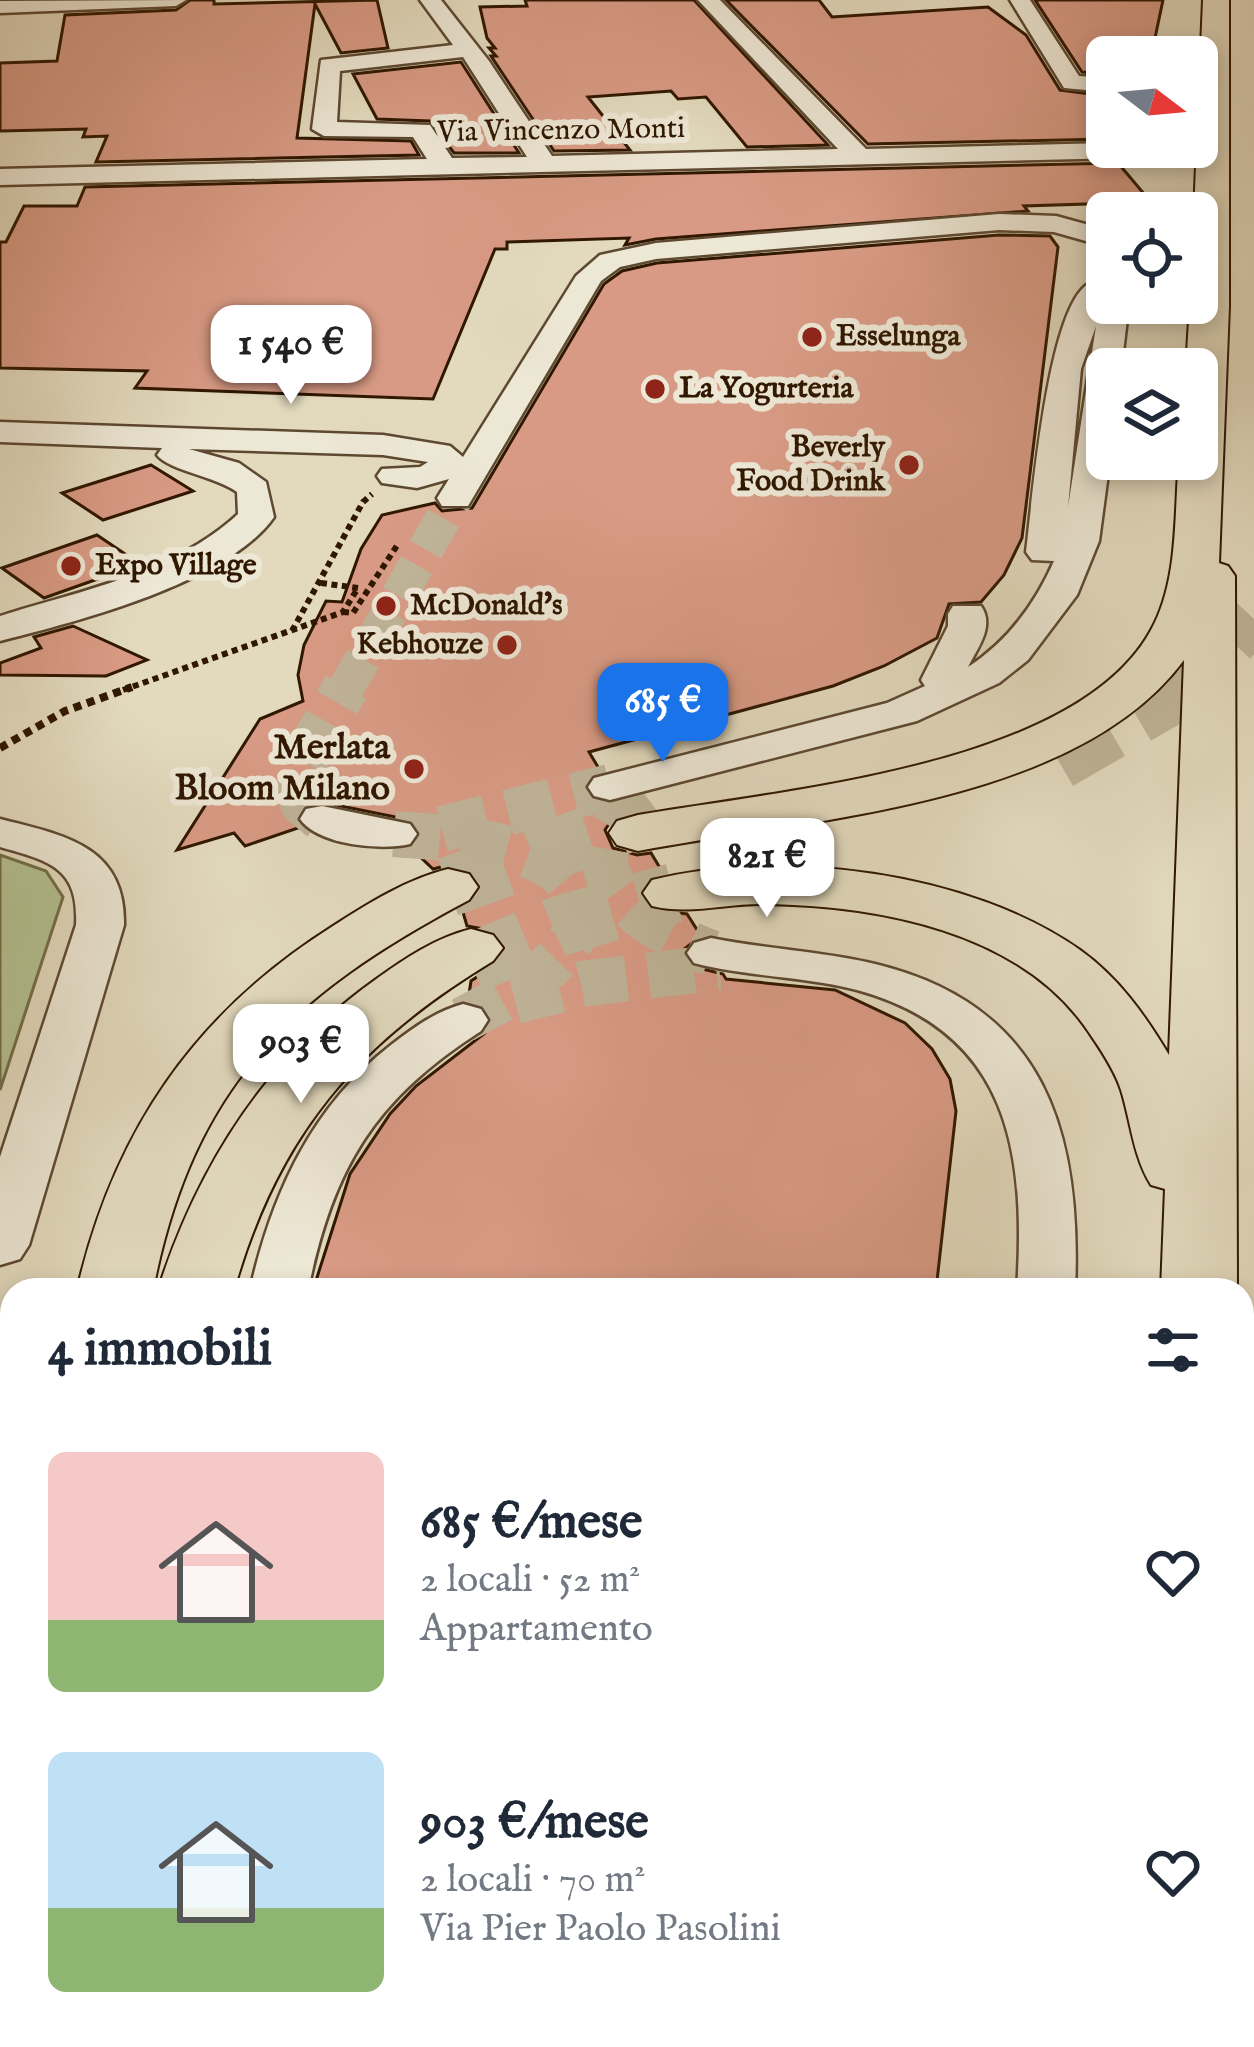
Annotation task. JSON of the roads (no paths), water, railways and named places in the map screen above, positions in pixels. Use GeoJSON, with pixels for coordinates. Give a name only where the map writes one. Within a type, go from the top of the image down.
{"type":"FeatureCollection","features":[{"type":"Feature","properties":{"kind":"highway"},"geometry":{"type":"LineString","coordinates":[[1195,36],[1199,2]]}},
{"type":"Feature","properties":{"kind":"highway"},"geometry":{"type":"LineString","coordinates":[[1192,348],[1199,2]]}},
{"type":"Feature","properties":{"kind":"highway"},"geometry":{"type":"LineString","coordinates":[[644,834],[898,767],[988,736],[1063,701],[1123,649],[1144,618],[1160,579],[1169,480]]}},
{"type":"Feature","properties":{"kind":"highway"},"geometry":{"type":"LineString","coordinates":[[644,834],[869,792],[967,768],[1040,742],[1126,692],[1164,651],[1189,604],[1190,480]]}},
{"type":"Feature","properties":{"kind":"highway"},"geometry":{"type":"LineString","coordinates":[[1199,1278],[1212,526],[1205,480]]}},
{"type":"Feature","properties":{"kind":"highway"},"geometry":{"type":"LineString","coordinates":[[644,834],[936,802],[1058,760]]}},
{"type":"Feature","properties":{"kind":"highway"},"geometry":{"type":"LineString","coordinates":[[644,834],[793,883],[917,900],[990,925],[1084,986],[1129,1033],[1160,1092],[1170,1124],[1176,1168],[1173,1278]]}},
{"type":"Feature","properties":{"kind":"highway"},"geometry":{"type":"LineString","coordinates":[[117,1278],[146,1172],[163,1134],[216,1056],[268,1003],[322,959],[397,911],[448,887]]}},
{"type":"Feature","properties":{"kind":"highway"},"geometry":{"type":"LineString","coordinates":[[199,1278],[238,1171],[261,1132],[332,1050],[469,977]]}},
{"type":"Feature","properties":{"kind":"street"},"geometry":{"type":"LineString","coordinates":[[0,7],[176,0]]}},
{"type":"Feature","properties":{"kind":"street"},"geometry":{"type":"LineString","coordinates":[[430,0],[545,165]]}},
{"type":"Feature","properties":{"kind":"street"},"geometry":{"type":"LineString","coordinates":[[708,0],[860,157]]}},
{"type":"Feature","properties":{"kind":"street"},"geometry":{"type":"LineString","coordinates":[[1020,0],[1072,83],[1086,84]]}},
{"type":"Feature","properties":{"kind":"street"},"geometry":{"type":"LineString","coordinates":[[445,167],[421,130],[324,129],[329,65],[466,50]]}},
{"type":"Feature","properties":{"kind":"street","name":"Via Vincenzo Monti"},"geometry":{"type":"LineString","coordinates":[[0,177],[1086,151]]}},
{"type":"Feature","properties":{"kind":"street"},"geometry":{"type":"LineString","coordinates":[[0,432],[317,460],[390,472],[442,501],[599,267],[629,256],[1019,221],[1086,232]]}},
{"type":"Feature","properties":{"kind":"street"},"geometry":{"type":"LineString","coordinates":[[964,673],[1017,635],[1031,608],[1046,547],[1045,446],[1054,376],[1084,326],[1086,310]]}},
{"type":"Feature","properties":{"kind":"street"},"geometry":{"type":"LineString","coordinates":[[644,834],[731,757],[884,717],[1037,628],[1081,541],[1111,324]]}},
{"type":"Feature","properties":{"kind":"street"},"geometry":{"type":"LineString","coordinates":[[390,472],[494,429]]}},
{"type":"Feature","properties":{"kind":"street"},"geometry":{"type":"LineString","coordinates":[[0,448],[171,446],[238,474],[254,489],[256,517],[244,531],[205,557],[0,629]]}},
{"type":"Feature","properties":{"kind":"street"},"geometry":{"type":"LineString","coordinates":[[964,673],[968,626],[980,602]]}},
{"type":"Feature","properties":{"kind":"street"},"geometry":{"type":"LineString","coordinates":[[322,819],[394,834]]}},
{"type":"Feature","properties":{"kind":"street"},"geometry":{"type":"LineString","coordinates":[[0,833],[70,856],[94,875],[104,899],[0,1245]]}},
{"type":"Feature","properties":{"kind":"street"},"geometry":{"type":"LineString","coordinates":[[715,960],[881,980],[916,994],[978,1034],[1003,1060],[1041,1133],[1052,1226],[1047,1278]]}},
{"type":"Feature","properties":{"kind":"street"},"geometry":{"type":"LineString","coordinates":[[281,1278],[303,1193],[353,1107],[469,977]]}},
{"type":"Feature","properties":{"kind":"tunnel"},"geometry":{"type":"LineString","coordinates":[[345,690],[455,498]]}},
{"type":"Feature","properties":{"kind":"tunnel"},"geometry":{"type":"LineString","coordinates":[[1179,690],[1212,664],[1254,619]]}},
{"type":"Feature","properties":{"kind":"tunnel"},"geometry":{"type":"LineString","coordinates":[[322,819],[303,803],[298,790],[301,766],[346,687]]}},
{"type":"Feature","properties":{"kind":"tunnel"},"geometry":{"type":"LineString","coordinates":[[1179,690],[1184,687]]}},
{"type":"Feature","properties":{"kind":"tunnel"},"geometry":{"type":"LineString","coordinates":[[1058,760],[1179,690]]}},
{"type":"Feature","properties":{"kind":"tunnel"},"geometry":{"type":"LineString","coordinates":[[442,829],[610,787]]}},
{"type":"Feature","properties":{"kind":"tunnel"},"geometry":{"type":"LineString","coordinates":[[645,795],[619,821],[606,845],[606,868],[633,909],[711,953]]}},
{"type":"Feature","properties":{"kind":"tunnel"},"geometry":{"type":"LineString","coordinates":[[448,887],[631,821]]}},
{"type":"Feature","properties":{"kind":"tunnel"},"geometry":{"type":"LineString","coordinates":[[394,834],[473,842],[532,856],[572,886],[578,923],[562,954],[524,985],[463,1020]]}},
{"type":"Feature","properties":{"kind":"tunnel"},"geometry":{"type":"LineString","coordinates":[[471,964],[559,926],[674,893]]}},
{"type":"Feature","properties":{"kind":"tunnel"},"geometry":{"type":"LineString","coordinates":[[515,1001],[582,984],[719,967]]}},
{"type":"Feature","properties":{"kind":"place","name":"Esselunga"},"geometry":{"type":"Point","coordinates":[812,337]}},
{"type":"Feature","properties":{"kind":"place","name":"La Yogurteria"},"geometry":{"type":"Point","coordinates":[655,389]}},
{"type":"Feature","properties":{"kind":"place","name":"Beverly Food Drink"},"geometry":{"type":"Point","coordinates":[909,465]}},
{"type":"Feature","properties":{"kind":"place","name":"Expo Village"},"geometry":{"type":"Point","coordinates":[71,566]}},
{"type":"Feature","properties":{"kind":"place","name":"McDonald's"},"geometry":{"type":"Point","coordinates":[386,606]}},
{"type":"Feature","properties":{"kind":"place","name":"Kebhouze"},"geometry":{"type":"Point","coordinates":[507,645]}},
{"type":"Feature","properties":{"kind":"place","name":"Merlata Bloom Milano"},"geometry":{"type":"Point","coordinates":[414,769]}}]}
